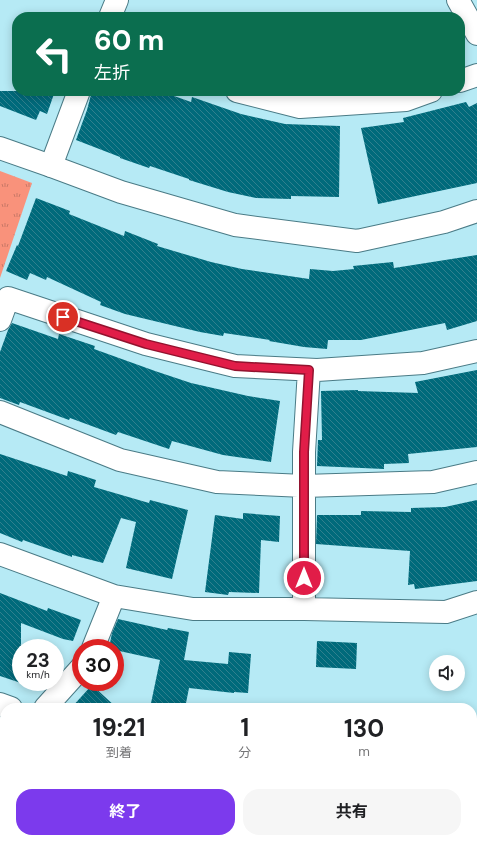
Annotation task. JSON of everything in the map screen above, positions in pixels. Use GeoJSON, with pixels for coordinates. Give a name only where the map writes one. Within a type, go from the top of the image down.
{"type":"FeatureCollection","features":[{"type":"Feature","properties":{"kind":"street"},"geometry":{"type":"LineString","coordinates":[[112,12],[117,0]]}},
{"type":"Feature","properties":{"kind":"street"},"geometry":{"type":"LineString","coordinates":[[458,0],[465,12]]}},
{"type":"Feature","properties":{"kind":"street"},"geometry":{"type":"LineString","coordinates":[[465,13],[477,34]]}},
{"type":"Feature","properties":{"kind":"street"},"geometry":{"type":"LineString","coordinates":[[465,79],[477,75]]}},
{"type":"Feature","properties":{"kind":"street"},"geometry":{"type":"LineString","coordinates":[[51,166],[77,96]]}},
{"type":"Feature","properties":{"kind":"street"},"geometry":{"type":"LineString","coordinates":[[257,96],[300,107],[406,100],[417,96]]}},
{"type":"Feature","properties":{"kind":"street"},"geometry":{"type":"LineString","coordinates":[[0,148],[121,192],[234,225],[357,241],[444,222],[477,211]]}},
{"type":"Feature","properties":{"kind":"street"},"geometry":{"type":"LineString","coordinates":[[0,320],[8,298],[146,344],[235,366],[317,370],[423,363],[477,351]]}},
{"type":"Feature","properties":{"kind":"street"},"geometry":{"type":"LineString","coordinates":[[304,609],[304,452],[309,370]]}},
{"type":"Feature","properties":{"kind":"street"},"geometry":{"type":"LineString","coordinates":[[0,412],[120,460],[218,482],[304,486],[434,482],[477,472]]}},
{"type":"Feature","properties":{"kind":"street"},"geometry":{"type":"LineString","coordinates":[[0,554],[114,596],[193,609],[304,609],[446,612],[477,602]]}},
{"type":"Feature","properties":{"kind":"street"},"geometry":{"type":"LineString","coordinates":[[97,639],[114,596]]}},
{"type":"Feature","properties":{"kind":"street"},"geometry":{"type":"LineString","coordinates":[[50,703],[72,678]]}},
{"type":"Feature","properties":{"kind":"green space"},"geometry":{"type":"Polygon","coordinates":[[[0,171],[32,183],[0,278],[0,171]]]}},
{"type":"Feature","properties":{"kind":"building"},"geometry":{"type":"Polygon","coordinates":[[[0,91],[12,91],[12,96],[53,96],[47,114],[40,111],[36,120],[0,106],[0,91]]]}},
{"type":"Feature","properties":{"kind":"building"},"geometry":{"type":"Polygon","coordinates":[[[91,96],[174,96],[191,102],[192,97],[241,114],[285,124],[340,126],[339,197],[291,196],[291,199],[256,198],[228,192],[150,166],[149,168],[120,158],[76,140],[91,96]]]}},
{"type":"Feature","properties":{"kind":"building"},"geometry":{"type":"Polygon","coordinates":[[[466,102],[469,107],[477,103],[477,183],[378,204],[361,128],[404,122],[403,118],[466,102]]]}},
{"type":"Feature","properties":{"kind":"building"},"geometry":{"type":"Polygon","coordinates":[[[36,198],[70,211],[69,214],[124,236],[125,231],[158,244],[157,246],[211,262],[242,269],[309,279],[310,269],[333,271],[354,269],[353,266],[393,262],[394,268],[477,255],[477,321],[447,330],[445,323],[361,340],[328,340],[327,349],[304,347],[224,333],[223,336],[125,314],[100,305],[101,302],[47,277],[46,280],[30,273],[27,280],[6,271],[17,245],[18,246],[36,198]]]}},
{"type":"Feature","properties":{"kind":"building"},"geometry":{"type":"Polygon","coordinates":[[[12,323],[58,339],[59,334],[95,346],[94,349],[191,383],[248,396],[280,401],[271,462],[223,455],[172,441],[169,449],[118,432],[116,435],[20,402],[19,405],[0,398],[0,352],[12,323]]]}},
{"type":"Feature","properties":{"kind":"building"},"geometry":{"type":"Polygon","coordinates":[[[477,370],[477,447],[408,454],[409,463],[384,464],[384,469],[317,466],[318,440],[322,440],[321,391],[358,390],[418,393],[415,382],[477,370]]]}},
{"type":"Feature","properties":{"kind":"building"},"geometry":{"type":"Polygon","coordinates":[[[0,454],[67,476],[68,471],[96,480],[94,487],[149,503],[150,500],[188,510],[172,579],[126,568],[136,522],[121,518],[103,563],[72,555],[72,557],[23,540],[22,542],[0,533],[0,454]]]}},
{"type":"Feature","properties":{"kind":"building"},"geometry":{"type":"Polygon","coordinates":[[[477,500],[477,581],[415,589],[414,584],[408,585],[410,551],[316,544],[317,515],[361,515],[361,511],[411,512],[411,508],[445,507],[477,500]]]}},
{"type":"Feature","properties":{"kind":"building"},"geometry":{"type":"Polygon","coordinates":[[[243,513],[280,516],[279,542],[261,540],[259,593],[229,592],[228,595],[205,592],[215,515],[243,519],[243,513]]]}},
{"type":"Feature","properties":{"kind":"building"},"geometry":{"type":"Polygon","coordinates":[[[0,593],[47,611],[48,608],[81,620],[72,641],[63,639],[21,623],[21,639],[12,639],[12,680],[0,676],[0,593]]]}},
{"type":"Feature","properties":{"kind":"building"},"geometry":{"type":"Polygon","coordinates":[[[118,619],[167,630],[168,628],[189,632],[184,660],[228,664],[229,652],[251,654],[248,693],[189,688],[186,703],[151,703],[160,660],[124,652],[124,639],[111,639],[118,619]]]}},
{"type":"Feature","properties":{"kind":"building"},"geometry":{"type":"Polygon","coordinates":[[[317,641],[357,643],[356,669],[316,667],[317,641]]]}},
{"type":"Feature","properties":{"kind":"building"},"geometry":{"type":"Polygon","coordinates":[[[87,691],[99,691],[112,703],[76,703],[87,691]]]}},
{"type":"Feature","properties":{"kind":"route"},"geometry":{"type":"LineString","coordinates":[[63,317],[146,344],[235,366],[309,370],[304,452],[304,578]]}}]}
